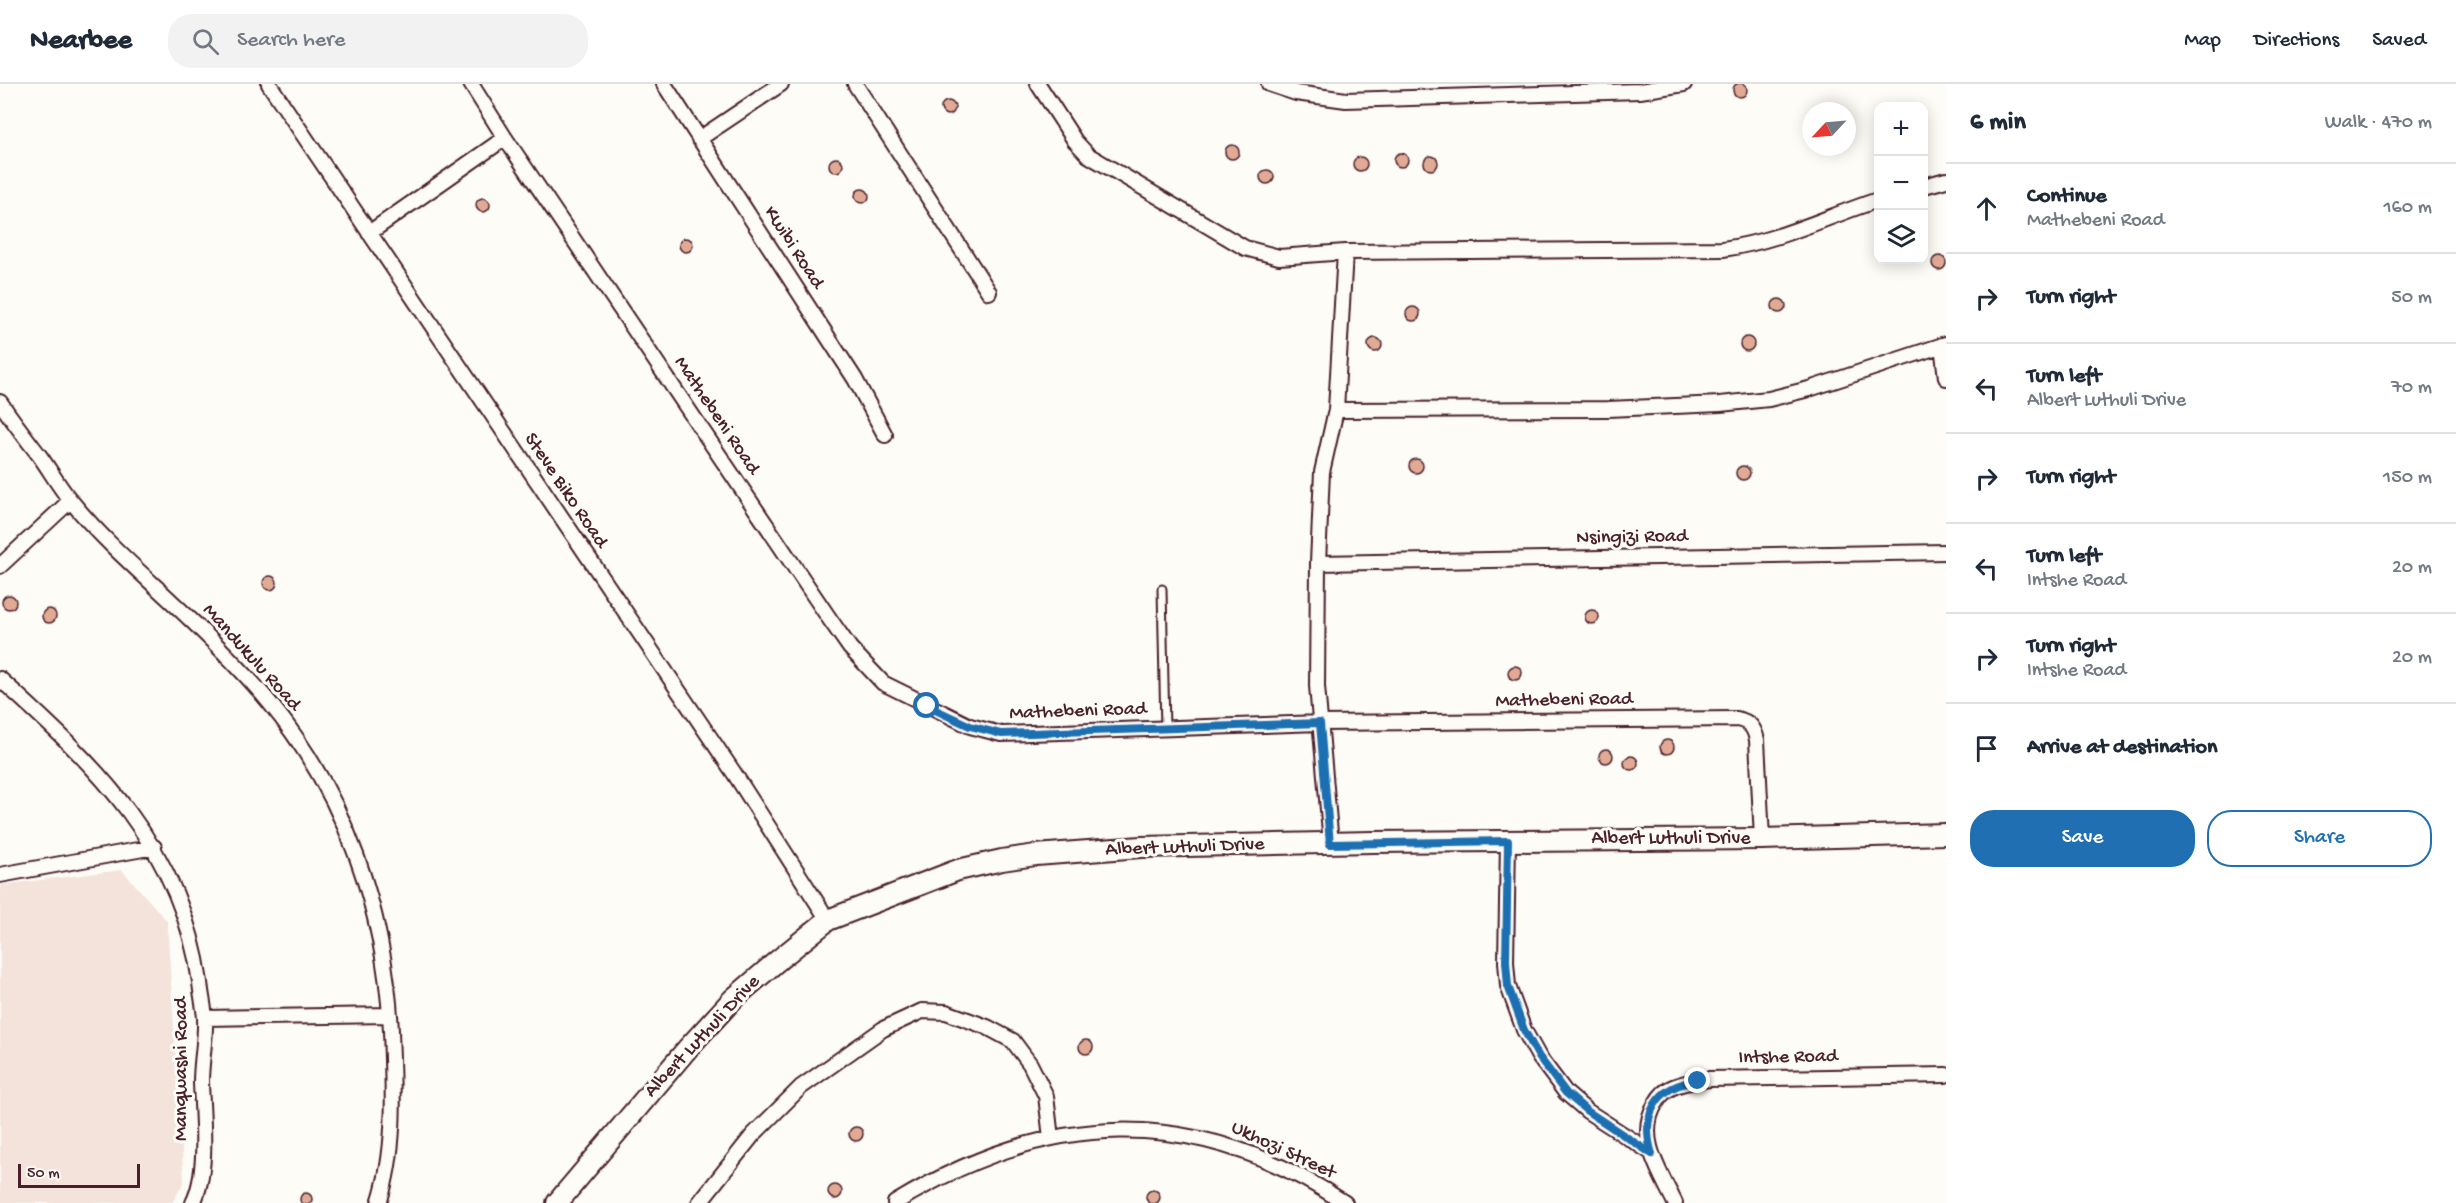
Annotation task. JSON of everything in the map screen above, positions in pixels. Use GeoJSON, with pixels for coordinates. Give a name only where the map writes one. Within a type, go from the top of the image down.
{"type":"FeatureCollection","features":[{"type":"Feature","properties":{"kind":"street","name":"Steve Biko Road"},"geometry":{"type":"LineString","coordinates":[[269,84],[734,773],[828,920]]}},
{"type":"Feature","properties":{"kind":"street","name":"Mathebeni Road"},"geometry":{"type":"LineString","coordinates":[[471,84],[505,138],[831,621],[856,655],[883,683],[970,726],[1001,734],[1320,723],[1744,720],[1754,728],[1758,747],[1762,839]]}},
{"type":"Feature","properties":{"kind":"street","name":"Kwibi Road"},"geometry":{"type":"LineString","coordinates":[[664,84],[855,379],[885,435]]}},
{"type":"Feature","properties":{"kind":"street"},"geometry":{"type":"LineString","coordinates":[[699,139],[781,84]]}},
{"type":"Feature","properties":{"kind":"street"},"geometry":{"type":"LineString","coordinates":[[855,84],[989,292]]}},
{"type":"Feature","properties":{"kind":"street"},"geometry":{"type":"LineString","coordinates":[[1269,84],[1296,93],[1346,100],[1640,91],[1684,84]]}},
{"type":"Feature","properties":{"kind":"street"},"geometry":{"type":"LineString","coordinates":[[1043,86],[1076,141],[1088,155],[1245,248],[1279,257],[1345,252],[1723,249],[1758,243],[1793,233],[1874,202]]}},
{"type":"Feature","properties":{"kind":"street"},"geometry":{"type":"LineString","coordinates":[[369,233],[505,138]]}},
{"type":"Feature","properties":{"kind":"street"},"geometry":{"type":"LineString","coordinates":[[1928,185],[1946,180]]}},
{"type":"Feature","properties":{"kind":"street"},"geometry":{"type":"LineString","coordinates":[[1330,844],[1317,686],[1318,563],[1322,472],[1335,410],[1345,252]]}},
{"type":"Feature","properties":{"kind":"street"},"geometry":{"type":"LineString","coordinates":[[1335,410],[1608,409],[1719,405],[1769,399],[1809,389],[1944,345],[1946,378]]}},
{"type":"Feature","properties":{"kind":"street","name":"Mandukulu Road"},"geometry":{"type":"LineString","coordinates":[[0,402],[70,501],[258,689],[308,756],[336,808],[364,876],[377,921],[390,1015],[393,1078],[391,1125],[387,1164],[379,1203]]}},
{"type":"Feature","properties":{"kind":"street"},"geometry":{"type":"LineString","coordinates":[[0,566],[70,501]]}},
{"type":"Feature","properties":{"kind":"street","name":"Nsingizi Road"},"geometry":{"type":"LineString","coordinates":[[1318,563],[1946,552]]}},
{"type":"Feature","properties":{"kind":"street","name":"Manqwashi Road"},"geometry":{"type":"LineString","coordinates":[[0,679],[74,748],[129,810],[154,847],[176,891],[186,918],[198,967],[205,1018],[201,1070],[201,1174],[193,1203]]}},
{"type":"Feature","properties":{"kind":"street","name":"Albert Luthuli Drive"},"geometry":{"type":"LineString","coordinates":[[557,1203],[733,999],[828,920],[958,870],[1036,855],[1141,848],[1946,834]]}},
{"type":"Feature","properties":{"kind":"street"},"geometry":{"type":"LineString","coordinates":[[1508,841],[1508,986],[1524,1030],[1539,1057],[1566,1093],[1587,1111],[1652,1154]]}},
{"type":"Feature","properties":{"kind":"street"},"geometry":{"type":"LineString","coordinates":[[0,875],[154,847]]}},
{"type":"Feature","properties":{"kind":"street"},"geometry":{"type":"LineString","coordinates":[[699,1203],[753,1135],[801,1087],[884,1029],[922,1011],[946,1012],[987,1027],[1013,1041],[1042,1085],[1046,1096],[1051,1138]]}},
{"type":"Feature","properties":{"kind":"street"},"geometry":{"type":"LineString","coordinates":[[205,1018],[390,1015]]}},
{"type":"Feature","properties":{"kind":"street","name":"Intshe Road"},"geometry":{"type":"LineString","coordinates":[[1675,1203],[1652,1154],[1647,1126],[1652,1109],[1663,1093],[1687,1082],[1709,1079],[1946,1075]]}},
{"type":"Feature","properties":{"kind":"street","name":"Ukhozi Street"},"geometry":{"type":"LineString","coordinates":[[895,1203],[938,1178],[976,1160],[1051,1138],[1109,1131],[1182,1134],[1218,1142],[1288,1170],[1345,1203]]}},
{"type":"Feature","properties":{"kind":"lane"},"geometry":{"type":"LineString","coordinates":[[1162,589],[1165,729]]}},
{"type":"Feature","properties":{"kind":"shaded area"},"geometry":{"type":"Polygon","coordinates":[[[122,870],[167,921],[184,1182],[172,1203],[0,1203],[0,885],[122,870]]]}},
{"type":"Feature","properties":{"kind":"building"},"geometry":{"type":"Polygon","coordinates":[[[1740,83],[1745,85],[1747,90],[1745,95],[1740,97],[1735,95],[1733,90],[1735,85],[1740,83]]]}},
{"type":"Feature","properties":{"kind":"building"},"geometry":{"type":"Polygon","coordinates":[[[945,101],[951,101],[955,108],[951,115],[945,115],[941,111],[941,105],[945,101]]]}},
{"type":"Feature","properties":{"kind":"building"},"geometry":{"type":"Polygon","coordinates":[[[1229,145],[1235,145],[1239,152],[1235,159],[1229,159],[1225,155],[1225,149],[1229,145]]]}},
{"type":"Feature","properties":{"kind":"building"},"geometry":{"type":"Polygon","coordinates":[[[1398,153],[1404,153],[1408,160],[1404,167],[1398,167],[1394,163],[1394,157],[1398,153]]]}},
{"type":"Feature","properties":{"kind":"building"},"geometry":{"type":"Polygon","coordinates":[[[1428,156],[1434,156],[1438,163],[1434,170],[1428,170],[1424,166],[1424,160],[1428,156]]]}},
{"type":"Feature","properties":{"kind":"building"},"geometry":{"type":"Polygon","coordinates":[[[1357,157],[1363,157],[1367,164],[1363,171],[1357,171],[1353,167],[1353,161],[1357,157]]]}},
{"type":"Feature","properties":{"kind":"building"},"geometry":{"type":"Polygon","coordinates":[[[833,158],[839,158],[843,165],[839,172],[833,172],[829,168],[829,162],[833,158]]]}},
{"type":"Feature","properties":{"kind":"building"},"geometry":{"type":"Polygon","coordinates":[[[1264,170],[1270,170],[1274,177],[1270,184],[1264,184],[1260,180],[1260,174],[1264,170]]]}},
{"type":"Feature","properties":{"kind":"building"},"geometry":{"type":"Polygon","coordinates":[[[859,189],[865,189],[869,196],[865,203],[859,203],[855,199],[855,193],[859,189]]]}},
{"type":"Feature","properties":{"kind":"building"},"geometry":{"type":"Polygon","coordinates":[[[480,198],[486,198],[490,205],[486,212],[480,212],[476,208],[476,202],[480,198]]]}},
{"type":"Feature","properties":{"kind":"building"},"geometry":{"type":"Polygon","coordinates":[[[683,238],[689,238],[693,245],[689,252],[683,252],[679,248],[679,242],[683,238]]]}},
{"type":"Feature","properties":{"kind":"building"},"geometry":{"type":"Polygon","coordinates":[[[1936,256],[1942,256],[1946,263],[1942,270],[1936,270],[1932,266],[1932,260],[1936,256]]]}},
{"type":"Feature","properties":{"kind":"building"},"geometry":{"type":"Polygon","coordinates":[[[1776,299],[1782,299],[1786,306],[1782,313],[1776,313],[1772,309],[1772,303],[1776,299]]]}},
{"type":"Feature","properties":{"kind":"building"},"geometry":{"type":"Polygon","coordinates":[[[1410,307],[1416,307],[1420,314],[1416,321],[1410,321],[1406,317],[1406,311],[1410,307]]]}},
{"type":"Feature","properties":{"kind":"building"},"geometry":{"type":"Polygon","coordinates":[[[1744,337],[1750,337],[1754,344],[1750,351],[1744,351],[1740,347],[1740,341],[1744,337]]]}},
{"type":"Feature","properties":{"kind":"building"},"geometry":{"type":"Polygon","coordinates":[[[1372,338],[1378,338],[1382,345],[1378,352],[1372,352],[1368,348],[1368,342],[1372,338]]]}},
{"type":"Feature","properties":{"kind":"building"},"geometry":{"type":"Polygon","coordinates":[[[1413,459],[1419,459],[1423,466],[1419,473],[1413,473],[1409,469],[1409,463],[1413,459]]]}},
{"type":"Feature","properties":{"kind":"building"},"geometry":{"type":"Polygon","coordinates":[[[1740,466],[1746,466],[1750,473],[1746,480],[1740,480],[1736,476],[1736,470],[1740,466]]]}},
{"type":"Feature","properties":{"kind":"building"},"geometry":{"type":"Polygon","coordinates":[[[267,576],[273,576],[277,583],[273,590],[267,590],[263,586],[263,580],[267,576]]]}},
{"type":"Feature","properties":{"kind":"building"},"geometry":{"type":"Polygon","coordinates":[[[6,595],[12,595],[16,602],[12,609],[6,609],[2,605],[2,599],[6,595]]]}},
{"type":"Feature","properties":{"kind":"building"},"geometry":{"type":"Polygon","coordinates":[[[46,609],[52,609],[56,616],[52,623],[46,623],[42,619],[42,613],[46,609]]]}},
{"type":"Feature","properties":{"kind":"building"},"geometry":{"type":"Polygon","coordinates":[[[1589,610],[1595,610],[1599,617],[1595,624],[1589,624],[1585,620],[1585,614],[1589,610]]]}},
{"type":"Feature","properties":{"kind":"building"},"geometry":{"type":"Polygon","coordinates":[[[1512,666],[1518,666],[1522,673],[1518,680],[1512,680],[1508,676],[1508,670],[1512,666]]]}},
{"type":"Feature","properties":{"kind":"building"},"geometry":{"type":"Polygon","coordinates":[[[1664,740],[1670,740],[1674,747],[1670,754],[1664,754],[1660,750],[1660,744],[1664,740]]]}},
{"type":"Feature","properties":{"kind":"building"},"geometry":{"type":"Polygon","coordinates":[[[1603,749],[1609,749],[1613,756],[1609,763],[1603,763],[1599,759],[1599,753],[1603,749]]]}},
{"type":"Feature","properties":{"kind":"building"},"geometry":{"type":"Polygon","coordinates":[[[1628,756],[1634,756],[1638,763],[1634,770],[1628,770],[1624,766],[1624,760],[1628,756]]]}},
{"type":"Feature","properties":{"kind":"building"},"geometry":{"type":"Polygon","coordinates":[[[1083,1040],[1089,1040],[1093,1047],[1089,1054],[1083,1054],[1079,1050],[1079,1044],[1083,1040]]]}},
{"type":"Feature","properties":{"kind":"building"},"geometry":{"type":"Polygon","coordinates":[[[853,1127],[859,1127],[863,1134],[859,1141],[853,1141],[849,1137],[849,1131],[853,1127]]]}},
{"type":"Feature","properties":{"kind":"building"},"geometry":{"type":"Polygon","coordinates":[[[832,1185],[838,1185],[842,1192],[838,1199],[832,1199],[828,1195],[828,1189],[832,1185]]]}},
{"type":"Feature","properties":{"kind":"building"},"geometry":{"type":"Polygon","coordinates":[[[1153,1190],[1158,1192],[1160,1197],[1158,1202],[1153,1204],[1148,1202],[1146,1197],[1148,1192],[1153,1190]]]}},
{"type":"Feature","properties":{"kind":"building"},"geometry":{"type":"Polygon","coordinates":[[[304,1193],[312,1197],[309,1204],[303,1204],[300,1201],[304,1193]]]}},
{"type":"Feature","properties":{"kind":"route"},"geometry":{"type":"LineString","coordinates":[[927,706],[970,726],[1001,734],[1320,723],[1330,844],[1508,841],[1506,962],[1508,986],[1524,1030],[1552,1077],[1566,1093],[1587,1111],[1652,1154],[1647,1126],[1652,1109],[1663,1093],[1671,1088],[1698,1081]]}}]}
